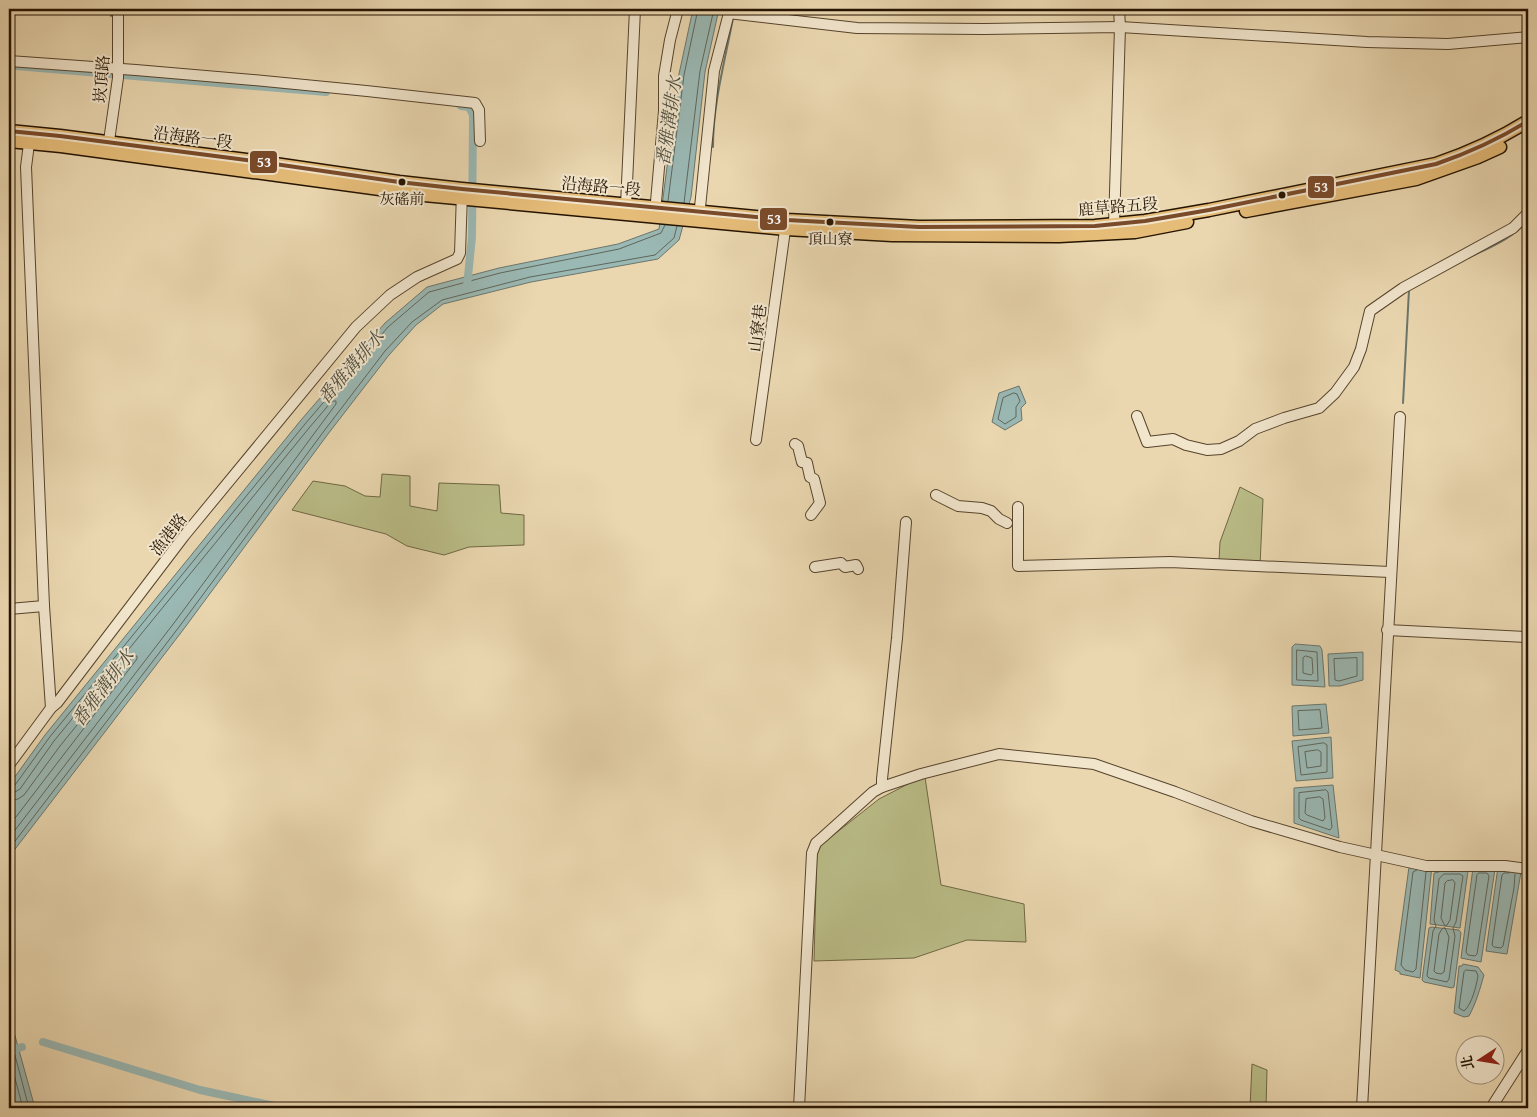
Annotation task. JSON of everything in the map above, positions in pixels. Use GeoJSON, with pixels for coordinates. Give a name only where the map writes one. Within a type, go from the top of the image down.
{"type":"FeatureCollection","features":[{"type":"Feature","properties":{"kind":"main road","name":"鹿草路五段"},"geometry":{"type":"LineString","coordinates":[[786,224],[967,228],[1114,225],[1176,216],[1436,164],[1490,142],[1528,121]]}},
{"type":"Feature","properties":{"kind":"main road","name":"沿海路一段"},"geometry":{"type":"LineString","coordinates":[[9,131],[30,137],[313,174],[424,195],[462,194],[626,205],[658,212]]}},
{"type":"Feature","properties":{"kind":"main road","name":"鹿草路五段"},"geometry":{"type":"LineString","coordinates":[[658,212],[892,235],[961,237],[1094,235],[1135,232],[1416,178],[1478,157],[1528,131]]}},
{"type":"Feature","properties":{"kind":"main road","name":"沿海路一段"},"geometry":{"type":"LineString","coordinates":[[9,140],[30,137]]}},
{"type":"Feature","properties":{"kind":"main road","name":"沿海路一段"},"geometry":{"type":"LineString","coordinates":[[478,195],[658,212]]}},
{"type":"Feature","properties":{"kind":"street","name":"崁頂路"},"geometry":{"type":"LineString","coordinates":[[108,147],[118,68],[118,9]]}},
{"type":"Feature","properties":{"kind":"street"},"geometry":{"type":"LineString","coordinates":[[626,205],[636,9]]}},
{"type":"Feature","properties":{"kind":"street"},"geometry":{"type":"LineString","coordinates":[[658,212],[664,111],[664,76],[678,9]]}},
{"type":"Feature","properties":{"kind":"street"},"geometry":{"type":"LineString","coordinates":[[1114,225],[1120,28],[1118,9]]}},
{"type":"Feature","properties":{"kind":"street"},"geometry":{"type":"LineString","coordinates":[[698,216],[714,71],[729,11],[857,28],[1120,28],[1367,42],[1448,44],[1528,37]]}},
{"type":"Feature","properties":{"kind":"street"},"geometry":{"type":"LineString","coordinates":[[9,61],[118,68],[384,92],[475,103],[479,110],[480,141]]}},
{"type":"Feature","properties":{"kind":"street"},"geometry":{"type":"LineString","coordinates":[[30,137],[26,167],[44,606],[51,708]]}},
{"type":"Feature","properties":{"kind":"street","name":"漁港路"},"geometry":{"type":"LineString","coordinates":[[9,765],[184,536],[356,327],[390,296],[410,282],[457,259],[460,254],[462,194]]}},
{"type":"Feature","properties":{"kind":"street"},"geometry":{"type":"LineString","coordinates":[[1137,416],[1147,442],[1173,439],[1186,445],[1206,450],[1221,449],[1239,442],[1255,430],[1284,418],[1319,408],[1335,393],[1354,367],[1361,349],[1370,311],[1403,288],[1514,228],[1528,213]]}},
{"type":"Feature","properties":{"kind":"street","name":"山寮巷"},"geometry":{"type":"LineString","coordinates":[[756,440],[786,224]]}},
{"type":"Feature","properties":{"kind":"street"},"geometry":{"type":"LineString","coordinates":[[1362,1108],[1400,417]]}},
{"type":"Feature","properties":{"kind":"street"},"geometry":{"type":"LineString","coordinates":[[796,444],[802,462],[807,463],[810,477],[814,479],[820,503],[811,515]]}},
{"type":"Feature","properties":{"kind":"street"},"geometry":{"type":"LineString","coordinates":[[936,495],[958,506],[982,508],[991,511],[998,520],[1007,523]]}},
{"type":"Feature","properties":{"kind":"street"},"geometry":{"type":"LineString","coordinates":[[1018,507],[1018,566],[1170,562],[1390,572]]}},
{"type":"Feature","properties":{"kind":"street"},"geometry":{"type":"LineString","coordinates":[[882,787],[906,522]]}},
{"type":"Feature","properties":{"kind":"street"},"geometry":{"type":"LineString","coordinates":[[814,567],[841,563],[845,567],[856,565],[858,569]]}},
{"type":"Feature","properties":{"kind":"street"},"geometry":{"type":"LineString","coordinates":[[9,609],[44,606]]}},
{"type":"Feature","properties":{"kind":"street"},"geometry":{"type":"LineString","coordinates":[[1387,630],[1528,637]]}},
{"type":"Feature","properties":{"kind":"street"},"geometry":{"type":"LineString","coordinates":[[799,1108],[812,853],[816,844],[873,792],[882,787],[921,774],[999,754],[1094,764],[1251,821],[1377,856],[1426,866],[1505,866],[1528,869]]}},
{"type":"Feature","properties":{"kind":"street"},"geometry":{"type":"LineString","coordinates":[[1491,1108],[1528,1050]]}},
{"type":"Feature","properties":{"kind":"green space"},"geometry":{"type":"Polygon","coordinates":[[[382,474],[410,476],[410,506],[437,511],[439,483],[499,485],[501,513],[524,515],[524,545],[469,547],[444,555],[407,546],[386,534],[292,510],[313,481],[345,486],[365,496],[380,497],[382,474]]]}},
{"type":"Feature","properties":{"kind":"green space"},"geometry":{"type":"Polygon","coordinates":[[[1240,487],[1263,499],[1260,566],[1219,561],[1220,542],[1240,487]]]}},
{"type":"Feature","properties":{"kind":"green space"},"geometry":{"type":"Polygon","coordinates":[[[925,777],[941,885],[1024,904],[1026,942],[967,940],[914,958],[814,961],[817,848],[879,799],[925,777]]]}},
{"type":"Feature","properties":{"kind":"green space"},"geometry":{"type":"Polygon","coordinates":[[[1252,1064],[1267,1070],[1266,1108],[1250,1108],[1252,1064]]]}},
{"type":"Feature","properties":{"kind":"water","name":"番雅溝排水"},"geometry":{"type":"Polygon","coordinates":[[[693,9],[719,9],[705,72],[691,197],[679,240],[658,259],[531,282],[443,304],[416,325],[389,355],[328,434],[183,630],[9,857],[9,785],[45,735],[301,420],[385,323],[427,287],[499,268],[618,244],[659,229],[679,74],[693,9]]]}},
{"type":"Feature","properties":{"kind":"water"},"geometry":{"type":"Polygon","coordinates":[[[1019,386],[1026,403],[1021,408],[1022,420],[1005,430],[992,422],[999,393],[1019,386]]]}},
{"type":"Feature","properties":{"kind":"water"},"geometry":{"type":"Polygon","coordinates":[[[1295,644],[1320,646],[1322,650],[1325,687],[1292,685],[1292,647],[1295,644]]]}},
{"type":"Feature","properties":{"kind":"water"},"geometry":{"type":"Polygon","coordinates":[[[1363,652],[1363,680],[1340,686],[1329,686],[1328,654],[1363,652]]]}},
{"type":"Feature","properties":{"kind":"water"},"geometry":{"type":"Polygon","coordinates":[[[1326,704],[1329,733],[1293,736],[1292,706],[1326,704]]]}},
{"type":"Feature","properties":{"kind":"water"},"geometry":{"type":"Polygon","coordinates":[[[1331,737],[1333,778],[1296,781],[1292,741],[1331,737]]]}},
{"type":"Feature","properties":{"kind":"water"},"geometry":{"type":"Polygon","coordinates":[[[1333,785],[1339,838],[1294,823],[1294,788],[1333,785]]]}},
{"type":"Feature","properties":{"kind":"water"},"geometry":{"type":"Polygon","coordinates":[[[1432,866],[1420,978],[1400,974],[1400,972],[1395,970],[1409,867],[1432,866]]]}},
{"type":"Feature","properties":{"kind":"water"},"geometry":{"type":"Polygon","coordinates":[[[1498,867],[1521,872],[1507,954],[1486,951],[1498,867]]]}},
{"type":"Feature","properties":{"kind":"water"},"geometry":{"type":"Polygon","coordinates":[[[1473,868],[1495,869],[1481,962],[1461,958],[1473,868]]]}},
{"type":"Feature","properties":{"kind":"water"},"geometry":{"type":"Polygon","coordinates":[[[1440,869],[1468,871],[1460,928],[1430,924],[1434,873],[1439,872],[1440,869]]]}},
{"type":"Feature","properties":{"kind":"water"},"geometry":{"type":"Polygon","coordinates":[[[1429,928],[1459,930],[1461,933],[1454,987],[1452,988],[1422,980],[1429,928]]]}},
{"type":"Feature","properties":{"kind":"water"},"geometry":{"type":"Polygon","coordinates":[[[1463,964],[1478,967],[1484,975],[1478,996],[1469,1016],[1464,1017],[1454,1013],[1459,966],[1463,964]]]}},
{"type":"Feature","properties":{"kind":"water"},"geometry":{"type":"Polygon","coordinates":[[[9,1014],[35,1108],[9,1108],[9,1014]]]}},
{"type":"Feature","properties":{"kind":"waterway"},"geometry":{"type":"LineString","coordinates":[[111,9],[111,16]]}},
{"type":"Feature","properties":{"kind":"waterway"},"geometry":{"type":"LineString","coordinates":[[713,147],[717,98],[733,18]]}},
{"type":"Feature","properties":{"kind":"waterway"},"geometry":{"type":"LineString","coordinates":[[16,66],[326,92]]}},
{"type":"Feature","properties":{"kind":"waterway"},"geometry":{"type":"LineString","coordinates":[[461,106],[469,107],[473,115],[472,237],[467,286]]}},
{"type":"Feature","properties":{"kind":"waterway"},"geometry":{"type":"LineString","coordinates":[[1468,258],[1507,238],[1527,221]]}},
{"type":"Feature","properties":{"kind":"waterway"},"geometry":{"type":"LineString","coordinates":[[1403,403],[1409,290]]}},
{"type":"Feature","properties":{"kind":"waterway"},"geometry":{"type":"LineString","coordinates":[[43,1042],[200,1090],[284,1108]]}},
{"type":"Feature","properties":{"kind":"waterway"},"geometry":{"type":"LineString","coordinates":[[9,1051],[22,1047]]}},
{"type":"Feature","properties":{"kind":"transit line","name":"53"},"geometry":{"type":"LineString","coordinates":[[9,131],[254,161],[399,182],[787,220],[919,227],[1095,226],[1145,221],[1209,210],[1436,164],[1483,145],[1528,121]]}},
{"type":"Feature","properties":{"kind":"place","name":"灰磘前"},"geometry":{"type":"Point","coordinates":[402,182]}},
{"type":"Feature","properties":{"kind":"place","name":"頂山寮"},"geometry":{"type":"Point","coordinates":[830,222]}}]}
